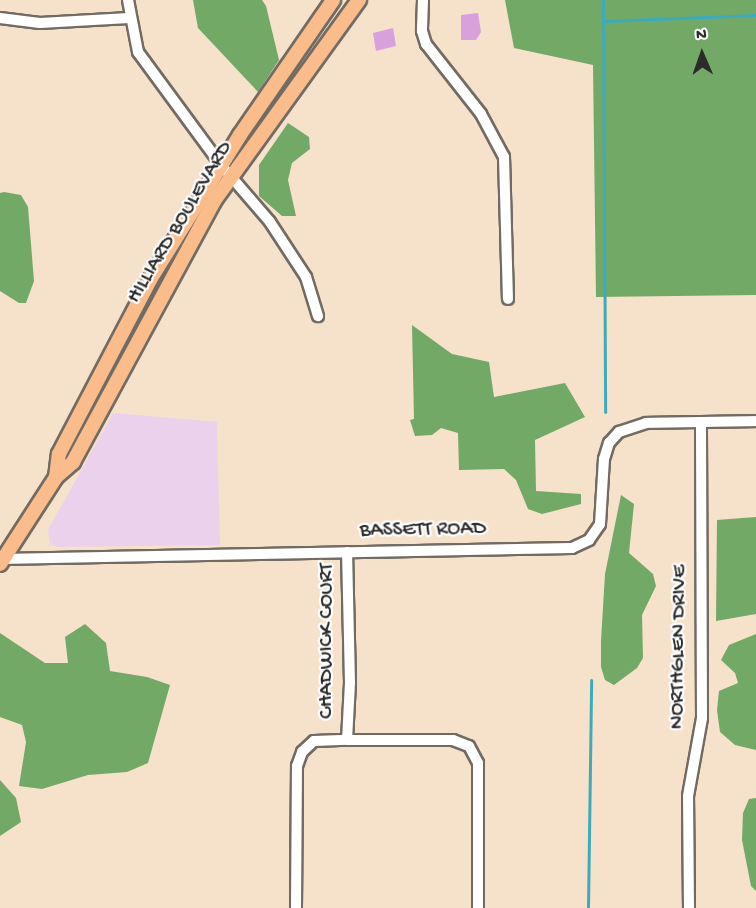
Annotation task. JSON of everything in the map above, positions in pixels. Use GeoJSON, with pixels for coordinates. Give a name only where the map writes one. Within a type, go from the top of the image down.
{"type":"FeatureCollection","features":[{"type":"Feature","properties":{"kind":"main road","name":"HILLIARD BOULEVARD"},"geometry":{"type":"LineString","coordinates":[[1,561],[56,477],[73,462],[225,170],[333,0]]}},
{"type":"Feature","properties":{"kind":"main road","name":"HILLIARD BOULEVARD"},"geometry":{"type":"LineString","coordinates":[[225,170],[359,0]]}},
{"type":"Feature","properties":{"kind":"street"},"geometry":{"type":"LineString","coordinates":[[128,0],[129,18],[138,52],[225,170],[270,222],[306,277],[318,316]]}},
{"type":"Feature","properties":{"kind":"street"},"geometry":{"type":"LineString","coordinates":[[423,0],[422,31],[426,44],[481,114],[504,157],[508,299]]}},
{"type":"Feature","properties":{"kind":"street"},"geometry":{"type":"LineString","coordinates":[[0,18],[40,23],[129,18]]}},
{"type":"Feature","properties":{"kind":"street","name":"BASSETT ROAD"},"geometry":{"type":"LineString","coordinates":[[1,561],[560,549],[581,545],[593,537],[600,524],[604,459],[614,436],[641,423],[756,421]]}},
{"type":"Feature","properties":{"kind":"street","name":"NORTHGLEN DRIVE"},"geometry":{"type":"LineString","coordinates":[[689,908],[688,796],[702,718],[701,422]]}},
{"type":"Feature","properties":{"kind":"street","name":"CHADWICK COURT"},"geometry":{"type":"LineString","coordinates":[[296,908],[297,766],[302,752],[314,741],[347,740],[350,683],[347,552]]}},
{"type":"Feature","properties":{"kind":"street"},"geometry":{"type":"LineString","coordinates":[[347,740],[453,740],[469,746],[478,764],[478,908]]}},
{"type":"Feature","properties":{"kind":"shaded area"},"geometry":{"type":"Polygon","coordinates":[[[113,413],[217,422],[220,545],[58,547],[50,544],[48,530],[113,413]]]}},
{"type":"Feature","properties":{"kind":"green space"},"geometry":{"type":"Polygon","coordinates":[[[193,0],[262,0],[266,6],[279,60],[258,92],[198,28],[193,0]]]}},
{"type":"Feature","properties":{"kind":"green space"},"geometry":{"type":"Polygon","coordinates":[[[505,0],[756,0],[756,295],[596,297],[593,65],[514,48],[505,0]]]}},
{"type":"Feature","properties":{"kind":"green space"},"geometry":{"type":"Polygon","coordinates":[[[288,123],[309,137],[310,149],[292,163],[288,180],[296,216],[282,216],[259,196],[259,165],[288,123]]]}},
{"type":"Feature","properties":{"kind":"green space"},"geometry":{"type":"Polygon","coordinates":[[[0,193],[21,195],[28,207],[34,281],[26,303],[19,303],[0,291],[0,193]]]}},
{"type":"Feature","properties":{"kind":"green space"},"geometry":{"type":"Polygon","coordinates":[[[412,325],[452,354],[489,362],[494,397],[565,383],[585,417],[535,440],[536,491],[581,494],[581,504],[542,514],[528,509],[516,480],[504,469],[459,470],[458,433],[441,428],[432,435],[415,436],[410,420],[414,419],[412,325]]]}},
{"type":"Feature","properties":{"kind":"green space"},"geometry":{"type":"Polygon","coordinates":[[[621,495],[634,504],[629,553],[653,574],[656,586],[642,615],[643,658],[637,668],[614,685],[605,680],[601,667],[601,641],[605,574],[621,495]]]}},
{"type":"Feature","properties":{"kind":"green space"},"geometry":{"type":"Polygon","coordinates":[[[756,517],[756,614],[716,621],[717,520],[756,517]]]}},
{"type":"Feature","properties":{"kind":"green space"},"geometry":{"type":"Polygon","coordinates":[[[85,624],[106,643],[110,671],[147,677],[170,685],[148,763],[127,772],[88,775],[42,789],[19,786],[26,742],[22,725],[0,717],[0,633],[45,663],[68,663],[65,637],[85,624]]]}},
{"type":"Feature","properties":{"kind":"green space"},"geometry":{"type":"Polygon","coordinates":[[[756,634],[756,750],[735,745],[720,732],[717,710],[719,691],[738,683],[735,673],[721,660],[729,645],[756,634]]]}},
{"type":"Feature","properties":{"kind":"green space"},"geometry":{"type":"Polygon","coordinates":[[[0,780],[16,798],[21,822],[0,836],[0,780]]]}},
{"type":"Feature","properties":{"kind":"green space"},"geometry":{"type":"Polygon","coordinates":[[[756,798],[756,891],[751,886],[742,840],[743,813],[749,799],[756,798]]]}},
{"type":"Feature","properties":{"kind":"building"},"geometry":{"type":"Polygon","coordinates":[[[478,13],[481,32],[476,40],[461,40],[461,15],[478,13]]]}},
{"type":"Feature","properties":{"kind":"building"},"geometry":{"type":"Polygon","coordinates":[[[393,28],[396,46],[376,51],[373,33],[393,28]]]}},
{"type":"Feature","properties":{"kind":"waterway"},"geometry":{"type":"LineString","coordinates":[[603,0],[605,412]]}},
{"type":"Feature","properties":{"kind":"waterway"},"geometry":{"type":"LineString","coordinates":[[605,21],[756,15]]}},
{"type":"Feature","properties":{"kind":"waterway"},"geometry":{"type":"LineString","coordinates":[[588,908],[591,680]]}}]}
